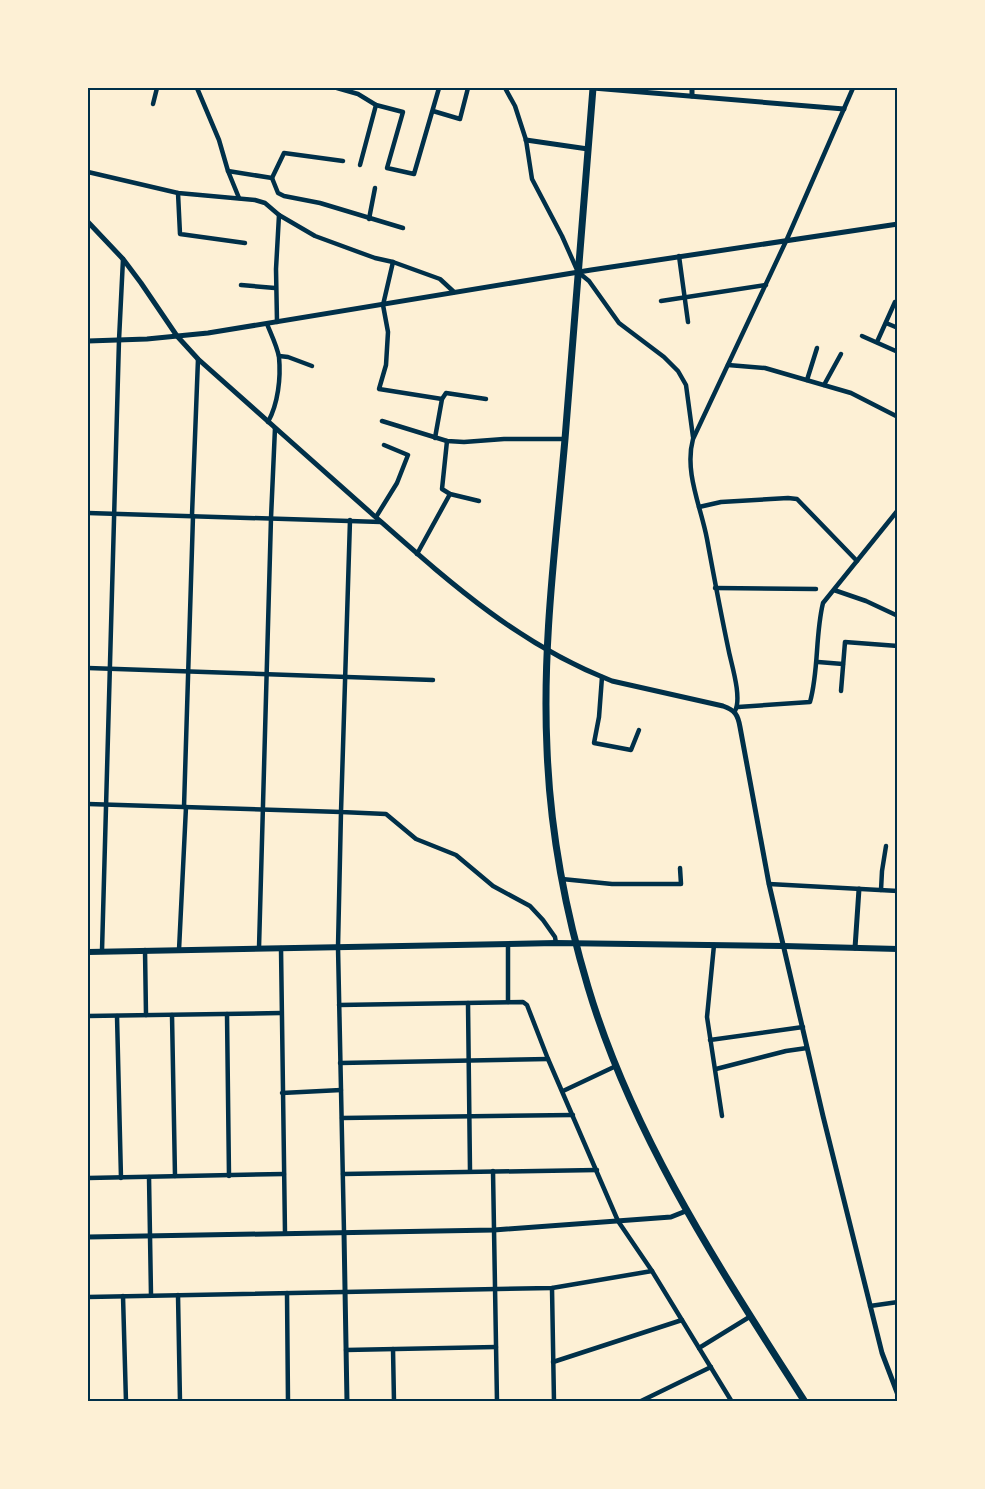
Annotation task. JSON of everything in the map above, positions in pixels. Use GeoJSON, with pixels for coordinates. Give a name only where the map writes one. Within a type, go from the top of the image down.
{"type":"FeatureCollection","features":[{"type":"Feature","properties":{"kind":"main road"},"geometry":{"type":"LineString","coordinates":[[593,88],[547,650],[547,751],[553,822],[562,879],[588,987],[616,1066],[635,1110],[686,1211],[805,1402]]}},
{"type":"Feature","properties":{"kind":"main road"},"geometry":{"type":"LineString","coordinates":[[88,952],[556,943],[898,949]]}},
{"type":"Feature","properties":{"kind":"street"},"geometry":{"type":"LineString","coordinates":[[153,104],[157,88]]}},
{"type":"Feature","properties":{"kind":"street"},"geometry":{"type":"LineString","coordinates":[[197,88],[219,140],[228,171],[239,198]]}},
{"type":"Feature","properties":{"kind":"street"},"geometry":{"type":"LineString","coordinates":[[337,88],[358,94],[376,105],[402,112],[387,168],[414,174],[433,112],[437,88]]}},
{"type":"Feature","properties":{"kind":"street"},"geometry":{"type":"LineString","coordinates":[[433,112],[460,119],[468,88]]}},
{"type":"Feature","properties":{"kind":"street"},"geometry":{"type":"LineString","coordinates":[[504,88],[515,106],[526,140],[532,179],[562,236],[578,272],[589,281],[619,324],[664,356],[678,370],[686,385],[693,439]]}},
{"type":"Feature","properties":{"kind":"street"},"geometry":{"type":"LineString","coordinates":[[593,88],[844,109]]}},
{"type":"Feature","properties":{"kind":"street"},"geometry":{"type":"LineString","coordinates":[[692,88],[692,96]]}},
{"type":"Feature","properties":{"kind":"street"},"geometry":{"type":"LineString","coordinates":[[853,88],[787,239],[693,439],[690,448],[690,463],[733,669],[736,709],[769,884],[870,1306],[882,1353],[898,1395]]}},
{"type":"Feature","properties":{"kind":"street"},"geometry":{"type":"LineString","coordinates":[[360,165],[376,105]]}},
{"type":"Feature","properties":{"kind":"street"},"geometry":{"type":"LineString","coordinates":[[526,140],[588,149]]}},
{"type":"Feature","properties":{"kind":"street"},"geometry":{"type":"LineString","coordinates":[[343,161],[284,153],[272,178],[278,193],[284,196],[320,203],[403,228]]}},
{"type":"Feature","properties":{"kind":"street"},"geometry":{"type":"LineString","coordinates":[[228,171],[272,178]]}},
{"type":"Feature","properties":{"kind":"street"},"geometry":{"type":"LineString","coordinates":[[88,172],[178,193],[239,198],[265,203],[279,215],[315,236],[374,258],[393,262],[440,279],[454,292]]}},
{"type":"Feature","properties":{"kind":"street"},"geometry":{"type":"LineString","coordinates":[[369,219],[376,188]]}},
{"type":"Feature","properties":{"kind":"street"},"geometry":{"type":"LineString","coordinates":[[178,193],[180,234],[246,242]]}},
{"type":"Feature","properties":{"kind":"street"},"geometry":{"type":"LineString","coordinates":[[276,322],[275,288],[279,215]]}},
{"type":"Feature","properties":{"kind":"street"},"geometry":{"type":"LineString","coordinates":[[88,222],[141,283],[177,336],[198,359],[417,554],[490,614],[547,650],[612,681],[736,709],[809,703],[818,662],[823,604],[898,510]]}},
{"type":"Feature","properties":{"kind":"street"},"geometry":{"type":"LineString","coordinates":[[88,341],[177,336],[268,324],[578,272],[787,239],[898,224]]}},
{"type":"Feature","properties":{"kind":"street"},"geometry":{"type":"LineString","coordinates":[[680,256],[688,322]]}},
{"type":"Feature","properties":{"kind":"street"},"geometry":{"type":"LineString","coordinates":[[102,951],[122,260]]}},
{"type":"Feature","properties":{"kind":"street"},"geometry":{"type":"LineString","coordinates":[[393,262],[383,305],[388,332],[386,365],[379,389],[442,399]]}},
{"type":"Feature","properties":{"kind":"street"},"geometry":{"type":"LineString","coordinates":[[241,285],[275,288]]}},
{"type":"Feature","properties":{"kind":"street"},"geometry":{"type":"LineString","coordinates":[[662,301],[766,285]]}},
{"type":"Feature","properties":{"kind":"street"},"geometry":{"type":"LineString","coordinates":[[877,342],[896,302],[898,303]]}},
{"type":"Feature","properties":{"kind":"street"},"geometry":{"type":"LineString","coordinates":[[886,323],[898,328]]}},
{"type":"Feature","properties":{"kind":"street"},"geometry":{"type":"LineString","coordinates":[[268,324],[279,356],[279,375],[274,411],[268,422]]}},
{"type":"Feature","properties":{"kind":"street"},"geometry":{"type":"LineString","coordinates":[[862,336],[898,352]]}},
{"type":"Feature","properties":{"kind":"street"},"geometry":{"type":"LineString","coordinates":[[807,380],[818,348]]}},
{"type":"Feature","properties":{"kind":"street"},"geometry":{"type":"LineString","coordinates":[[824,385],[841,354]]}},
{"type":"Feature","properties":{"kind":"street"},"geometry":{"type":"LineString","coordinates":[[279,356],[288,357],[312,366]]}},
{"type":"Feature","properties":{"kind":"street"},"geometry":{"type":"LineString","coordinates":[[179,950],[198,359]]}},
{"type":"Feature","properties":{"kind":"street"},"geometry":{"type":"LineString","coordinates":[[728,365],[765,368],[851,393],[898,417]]}},
{"type":"Feature","properties":{"kind":"street"},"geometry":{"type":"LineString","coordinates":[[435,438],[442,399],[446,393],[486,399]]}},
{"type":"Feature","properties":{"kind":"street"},"geometry":{"type":"LineString","coordinates":[[382,421],[447,441],[565,439]]}},
{"type":"Feature","properties":{"kind":"street"},"geometry":{"type":"LineString","coordinates":[[259,948],[275,428]]}},
{"type":"Feature","properties":{"kind":"street"},"geometry":{"type":"LineString","coordinates":[[447,441],[442,489],[450,494],[479,502]]}},
{"type":"Feature","properties":{"kind":"street"},"geometry":{"type":"LineString","coordinates":[[376,517],[397,483],[408,455],[384,445]]}},
{"type":"Feature","properties":{"kind":"street"},"geometry":{"type":"LineString","coordinates":[[417,554],[450,494]]}},
{"type":"Feature","properties":{"kind":"street"},"geometry":{"type":"LineString","coordinates":[[699,507],[722,502],[788,498],[797,500],[857,561]]}},
{"type":"Feature","properties":{"kind":"street"},"geometry":{"type":"LineString","coordinates":[[88,513],[381,522]]}},
{"type":"Feature","properties":{"kind":"street"},"geometry":{"type":"LineString","coordinates":[[347,1402],[338,947],[350,520]]}},
{"type":"Feature","properties":{"kind":"street"},"geometry":{"type":"LineString","coordinates":[[715,588],[816,589]]}},
{"type":"Feature","properties":{"kind":"street"},"geometry":{"type":"LineString","coordinates":[[834,590],[866,601],[898,616]]}},
{"type":"Feature","properties":{"kind":"street"},"geometry":{"type":"LineString","coordinates":[[841,691],[845,642],[898,646]]}},
{"type":"Feature","properties":{"kind":"street"},"geometry":{"type":"LineString","coordinates":[[818,662],[843,664]]}},
{"type":"Feature","properties":{"kind":"street"},"geometry":{"type":"LineString","coordinates":[[88,668],[433,680]]}},
{"type":"Feature","properties":{"kind":"street"},"geometry":{"type":"LineString","coordinates":[[602,677],[599,717],[594,743],[631,750],[639,730]]}},
{"type":"Feature","properties":{"kind":"street"},"geometry":{"type":"LineString","coordinates":[[88,804],[386,814],[416,839],[456,855],[493,886],[530,906],[555,937],[556,943]]}},
{"type":"Feature","properties":{"kind":"street"},"geometry":{"type":"LineString","coordinates":[[881,890],[886,846]]}},
{"type":"Feature","properties":{"kind":"street"},"geometry":{"type":"LineString","coordinates":[[562,879],[612,884],[680,884],[680,868]]}},
{"type":"Feature","properties":{"kind":"street"},"geometry":{"type":"LineString","coordinates":[[769,884],[898,891]]}},
{"type":"Feature","properties":{"kind":"street"},"geometry":{"type":"LineString","coordinates":[[855,948],[859,889]]}},
{"type":"Feature","properties":{"kind":"street"},"geometry":{"type":"LineString","coordinates":[[508,944],[508,1002]]}},
{"type":"Feature","properties":{"kind":"street"},"geometry":{"type":"LineString","coordinates":[[714,945],[707,1017],[722,1116]]}},
{"type":"Feature","properties":{"kind":"street"},"geometry":{"type":"LineString","coordinates":[[281,948],[285,1233]]}},
{"type":"Feature","properties":{"kind":"street"},"geometry":{"type":"LineString","coordinates":[[145,950],[146,1015]]}},
{"type":"Feature","properties":{"kind":"street"},"geometry":{"type":"LineString","coordinates":[[339,1005],[508,1002],[524,1002],[527,1005],[548,1059],[618,1221],[652,1271],[732,1402]]}},
{"type":"Feature","properties":{"kind":"street"},"geometry":{"type":"LineString","coordinates":[[468,1003],[470,1172]]}},
{"type":"Feature","properties":{"kind":"street"},"geometry":{"type":"LineString","coordinates":[[88,1016],[281,1013]]}},
{"type":"Feature","properties":{"kind":"street"},"geometry":{"type":"LineString","coordinates":[[227,1014],[229,1176]]}},
{"type":"Feature","properties":{"kind":"street"},"geometry":{"type":"LineString","coordinates":[[172,1015],[175,1176]]}},
{"type":"Feature","properties":{"kind":"street"},"geometry":{"type":"LineString","coordinates":[[117,1016],[121,1178]]}},
{"type":"Feature","properties":{"kind":"street"},"geometry":{"type":"LineString","coordinates":[[710,1040],[803,1027]]}},
{"type":"Feature","properties":{"kind":"street"},"geometry":{"type":"LineString","coordinates":[[716,1069],[786,1051],[807,1048]]}},
{"type":"Feature","properties":{"kind":"street"},"geometry":{"type":"LineString","coordinates":[[340,1063],[548,1059]]}},
{"type":"Feature","properties":{"kind":"street"},"geometry":{"type":"LineString","coordinates":[[563,1091],[616,1066]]}},
{"type":"Feature","properties":{"kind":"street"},"geometry":{"type":"LineString","coordinates":[[282,1093],[341,1090]]}},
{"type":"Feature","properties":{"kind":"street"},"geometry":{"type":"LineString","coordinates":[[342,1118],[573,1115]]}},
{"type":"Feature","properties":{"kind":"street"},"geometry":{"type":"LineString","coordinates":[[343,1174],[597,1170]]}},
{"type":"Feature","properties":{"kind":"street"},"geometry":{"type":"LineString","coordinates":[[493,1171],[497,1402]]}},
{"type":"Feature","properties":{"kind":"street"},"geometry":{"type":"LineString","coordinates":[[88,1178],[284,1174]]}},
{"type":"Feature","properties":{"kind":"street"},"geometry":{"type":"LineString","coordinates":[[149,1177],[152,1295]]}},
{"type":"Feature","properties":{"kind":"street"},"geometry":{"type":"LineString","coordinates":[[88,1237],[494,1230],[671,1217],[686,1211]]}},
{"type":"Feature","properties":{"kind":"street"},"geometry":{"type":"LineString","coordinates":[[88,1297],[552,1288],[652,1271]]}},
{"type":"Feature","properties":{"kind":"street"},"geometry":{"type":"LineString","coordinates":[[552,1288],[554,1402]]}},
{"type":"Feature","properties":{"kind":"street"},"geometry":{"type":"LineString","coordinates":[[288,1292],[288,1402]]}},
{"type":"Feature","properties":{"kind":"street"},"geometry":{"type":"LineString","coordinates":[[178,1295],[180,1402]]}},
{"type":"Feature","properties":{"kind":"street"},"geometry":{"type":"LineString","coordinates":[[123,1296],[126,1402]]}},
{"type":"Feature","properties":{"kind":"street"},"geometry":{"type":"LineString","coordinates":[[870,1306],[898,1302]]}},
{"type":"Feature","properties":{"kind":"street"},"geometry":{"type":"LineString","coordinates":[[699,1348],[751,1316]]}},
{"type":"Feature","properties":{"kind":"street"},"geometry":{"type":"LineString","coordinates":[[554,1362],[682,1320]]}},
{"type":"Feature","properties":{"kind":"street"},"geometry":{"type":"LineString","coordinates":[[346,1350],[496,1347]]}},
{"type":"Feature","properties":{"kind":"street"},"geometry":{"type":"LineString","coordinates":[[393,1349],[394,1402]]}},
{"type":"Feature","properties":{"kind":"street"},"geometry":{"type":"LineString","coordinates":[[639,1402],[711,1367]]}}]}
